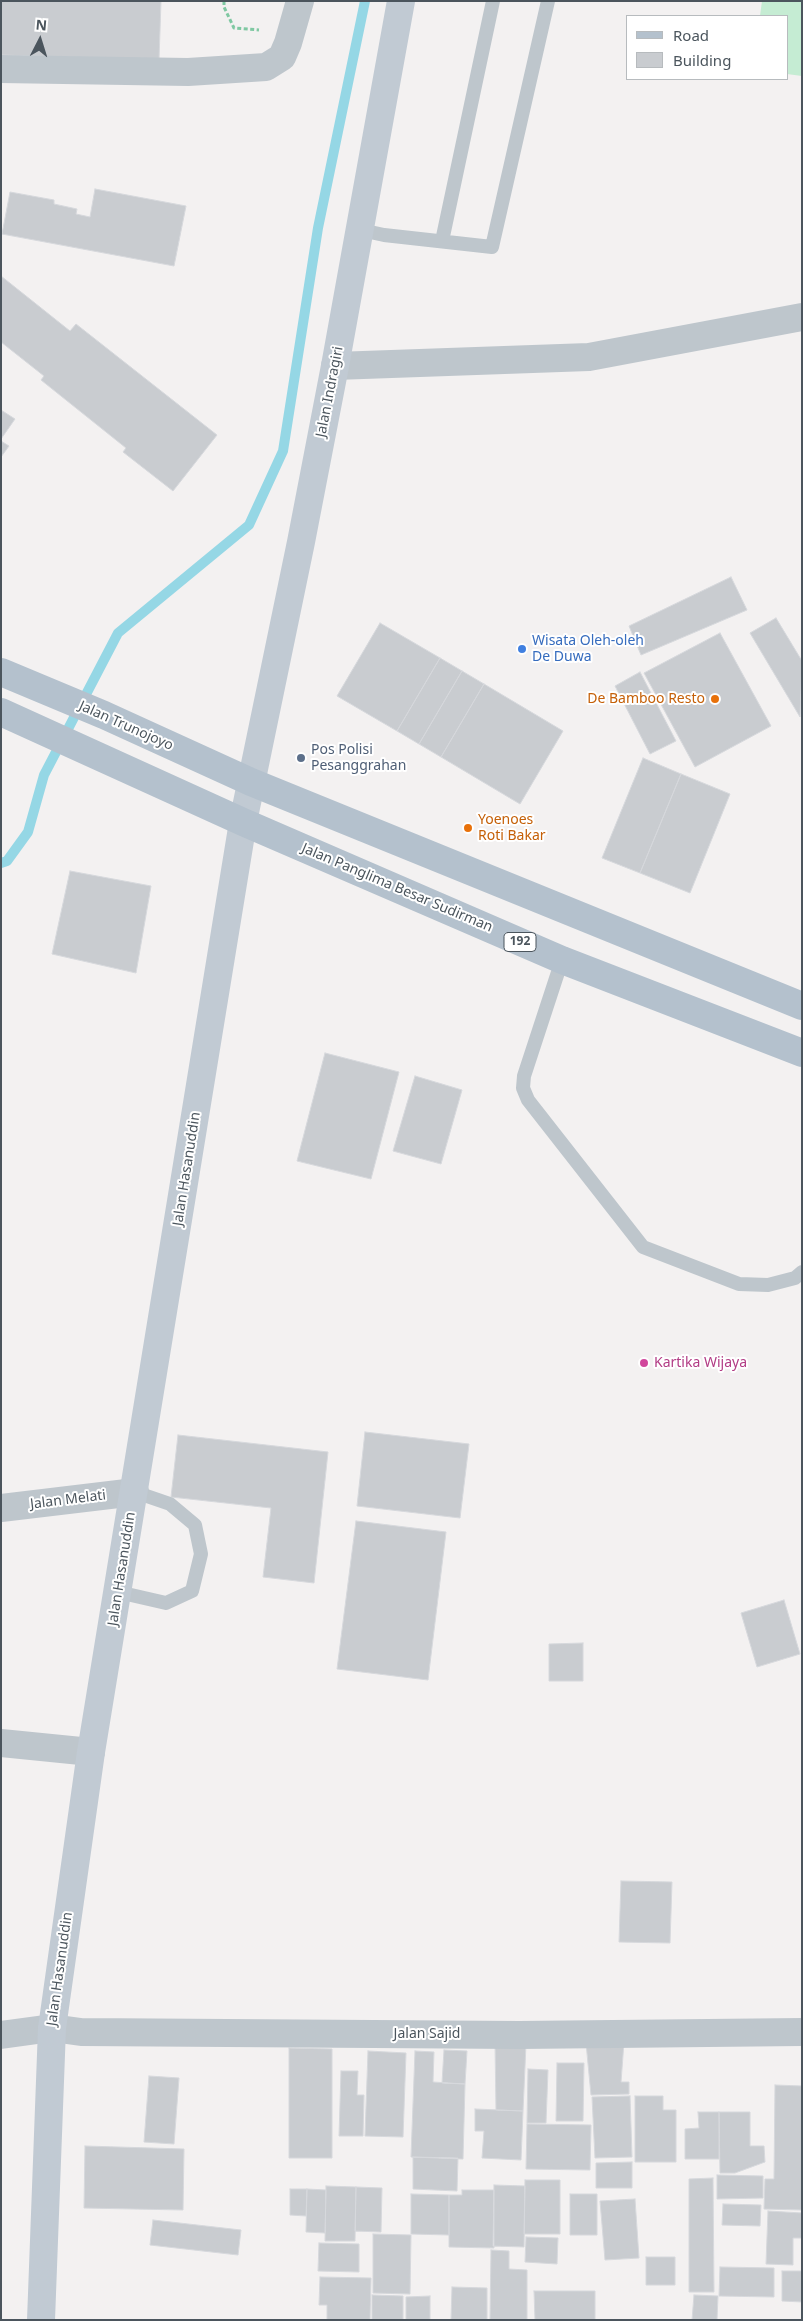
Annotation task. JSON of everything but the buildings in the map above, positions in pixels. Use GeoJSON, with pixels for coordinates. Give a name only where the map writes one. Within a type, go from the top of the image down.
{"type":"FeatureCollection","features":[{"type":"Feature","properties":{"kind":"main road","name":"Jalan Indragiri"},"geometry":{"type":"LineString","coordinates":[[243,822],[335,366],[401,1]]}},
{"type":"Feature","properties":{"kind":"main road","name":"Jalan Trunojoyo"},"geometry":{"type":"LineString","coordinates":[[1,672],[104,715],[251,782]]}},
{"type":"Feature","properties":{"kind":"main road","name":"192"},"geometry":{"type":"LineString","coordinates":[[1,712],[243,822]]}},
{"type":"Feature","properties":{"kind":"main road"},"geometry":{"type":"LineString","coordinates":[[251,782],[802,1006]]}},
{"type":"Feature","properties":{"kind":"main road","name":"Jalan Panglima Besar Sudirman"},"geometry":{"type":"LineString","coordinates":[[243,822],[562,960],[802,1053]]}},
{"type":"Feature","properties":{"kind":"main road","name":"Jalan Hasanuddin"},"geometry":{"type":"LineString","coordinates":[[42,2320],[52,2028],[91,1752],[243,822]]}},
{"type":"Feature","properties":{"kind":"street"},"geometry":{"type":"LineString","coordinates":[[1,69],[188,72],[266,67],[282,57],[300,1]]}},
{"type":"Feature","properties":{"kind":"street"},"geometry":{"type":"LineString","coordinates":[[335,366],[589,357],[802,316]]}},
{"type":"Feature","properties":{"kind":"street","name":"Jalan Melati"},"geometry":{"type":"LineString","coordinates":[[1,1508],[135,1492]]}},
{"type":"Feature","properties":{"kind":"street"},"geometry":{"type":"LineString","coordinates":[[1,1743],[91,1752]]}},
{"type":"Feature","properties":{"kind":"street","name":"Jalan Sajid"},"geometry":{"type":"LineString","coordinates":[[1,2035],[52,2028],[81,2032],[518,2035],[802,2032]]}},
{"type":"Feature","properties":{"kind":"lane"},"geometry":{"type":"LineString","coordinates":[[442,241],[493,1]]}},
{"type":"Feature","properties":{"kind":"lane"},"geometry":{"type":"LineString","coordinates":[[361,230],[384,235],[492,247],[494,245],[548,1]]}},
{"type":"Feature","properties":{"kind":"lane"},"geometry":{"type":"LineString","coordinates":[[562,960],[524,1076],[523,1088],[528,1100],[643,1247],[740,1284],[768,1285],[794,1278],[802,1272]]}},
{"type":"Feature","properties":{"kind":"lane"},"geometry":{"type":"LineString","coordinates":[[118,1592],[166,1603],[192,1591],[201,1554],[195,1525],[170,1504],[135,1492]]}},
{"type":"Feature","properties":{"kind":"path"},"geometry":{"type":"LineString","coordinates":[[224,1],[224,7],[234,28],[263,30]]}},
{"type":"Feature","properties":{"kind":"green space"},"geometry":{"type":"Polygon","coordinates":[[[762,1],[802,1],[802,76],[788,74],[788,15],[760,15],[762,1]]]}},
{"type":"Feature","properties":{"kind":"waterway"},"geometry":{"type":"LineString","coordinates":[[1,863],[7,861],[28,832],[44,775],[118,633],[249,525],[283,451],[318,228],[365,1]]}},
{"type":"Feature","properties":{"kind":"place","name":"Wisata Oleh-oleh De Duwa"},"geometry":{"type":"Point","coordinates":[522,649]}},
{"type":"Feature","properties":{"kind":"place","name":"De Bamboo Resto"},"geometry":{"type":"Point","coordinates":[715,699]}},
{"type":"Feature","properties":{"kind":"place","name":"Pos Polisi Pesanggrahan"},"geometry":{"type":"Point","coordinates":[301,758]}},
{"type":"Feature","properties":{"kind":"place","name":"Yoenoes Roti Bakar"},"geometry":{"type":"Point","coordinates":[468,828]}},
{"type":"Feature","properties":{"kind":"place","name":"Kartika Wijaya"},"geometry":{"type":"Point","coordinates":[644,1363]}}]}
